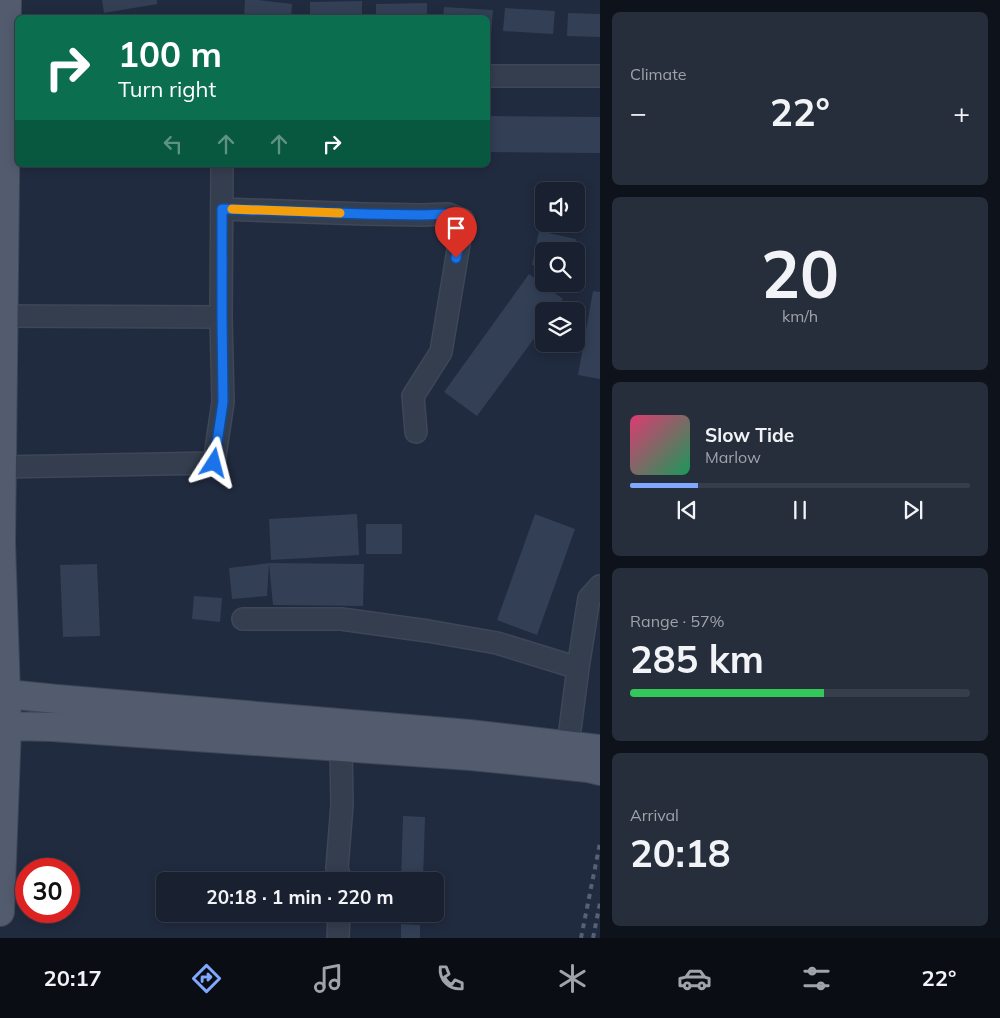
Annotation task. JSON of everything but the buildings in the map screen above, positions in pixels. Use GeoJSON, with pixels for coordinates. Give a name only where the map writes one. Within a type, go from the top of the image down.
{"type":"FeatureCollection","features":[{"type":"Feature","properties":{"kind":"main road"},"geometry":{"type":"LineString","coordinates":[[0,912],[7,726],[0,543],[3,105],[7,0]]}},
{"type":"Feature","properties":{"kind":"main road"},"geometry":{"type":"LineString","coordinates":[[7,694],[469,734],[600,750]]}},
{"type":"Feature","properties":{"kind":"main road"},"geometry":{"type":"LineString","coordinates":[[7,726],[52,727],[471,756],[588,768],[600,772]]}},
{"type":"Feature","properties":{"kind":"street"},"geometry":{"type":"LineString","coordinates":[[490,76],[600,76]]}},
{"type":"Feature","properties":{"kind":"street"},"geometry":{"type":"LineString","coordinates":[[2,467],[214,463],[223,402],[222,167]]}},
{"type":"Feature","properties":{"kind":"street"},"geometry":{"type":"LineString","coordinates":[[222,209],[365,214],[448,214],[463,220],[441,352],[413,396],[416,432]]}},
{"type":"Feature","properties":{"kind":"street"},"geometry":{"type":"LineString","coordinates":[[3,316],[222,317]]}},
{"type":"Feature","properties":{"kind":"street"},"geometry":{"type":"LineString","coordinates":[[568,745],[589,598],[600,586]]}},
{"type":"Feature","properties":{"kind":"street"},"geometry":{"type":"LineString","coordinates":[[243,619],[341,620],[428,630],[497,643],[578,668]]}},
{"type":"Feature","properties":{"kind":"street"},"geometry":{"type":"LineString","coordinates":[[338,872],[342,805],[341,747]]}},
{"type":"Feature","properties":{"kind":"street"},"geometry":{"type":"LineString","coordinates":[[338,938],[339,922]]}},
{"type":"Feature","properties":{"kind":"railway"},"geometry":{"type":"LineString","coordinates":[[581,938],[600,843]]}},
{"type":"Feature","properties":{"kind":"railway"},"geometry":{"type":"LineString","coordinates":[[593,938],[600,903]]}},
{"type":"Feature","properties":{"kind":"slow traffic"},"geometry":{"type":"LineString","coordinates":[[232,209],[340,213]]}},
{"type":"Feature","properties":{"kind":"route"},"geometry":{"type":"LineString","coordinates":[[214,463],[223,402],[222,209],[365,214],[448,214],[463,220],[456,258]]}}]}
